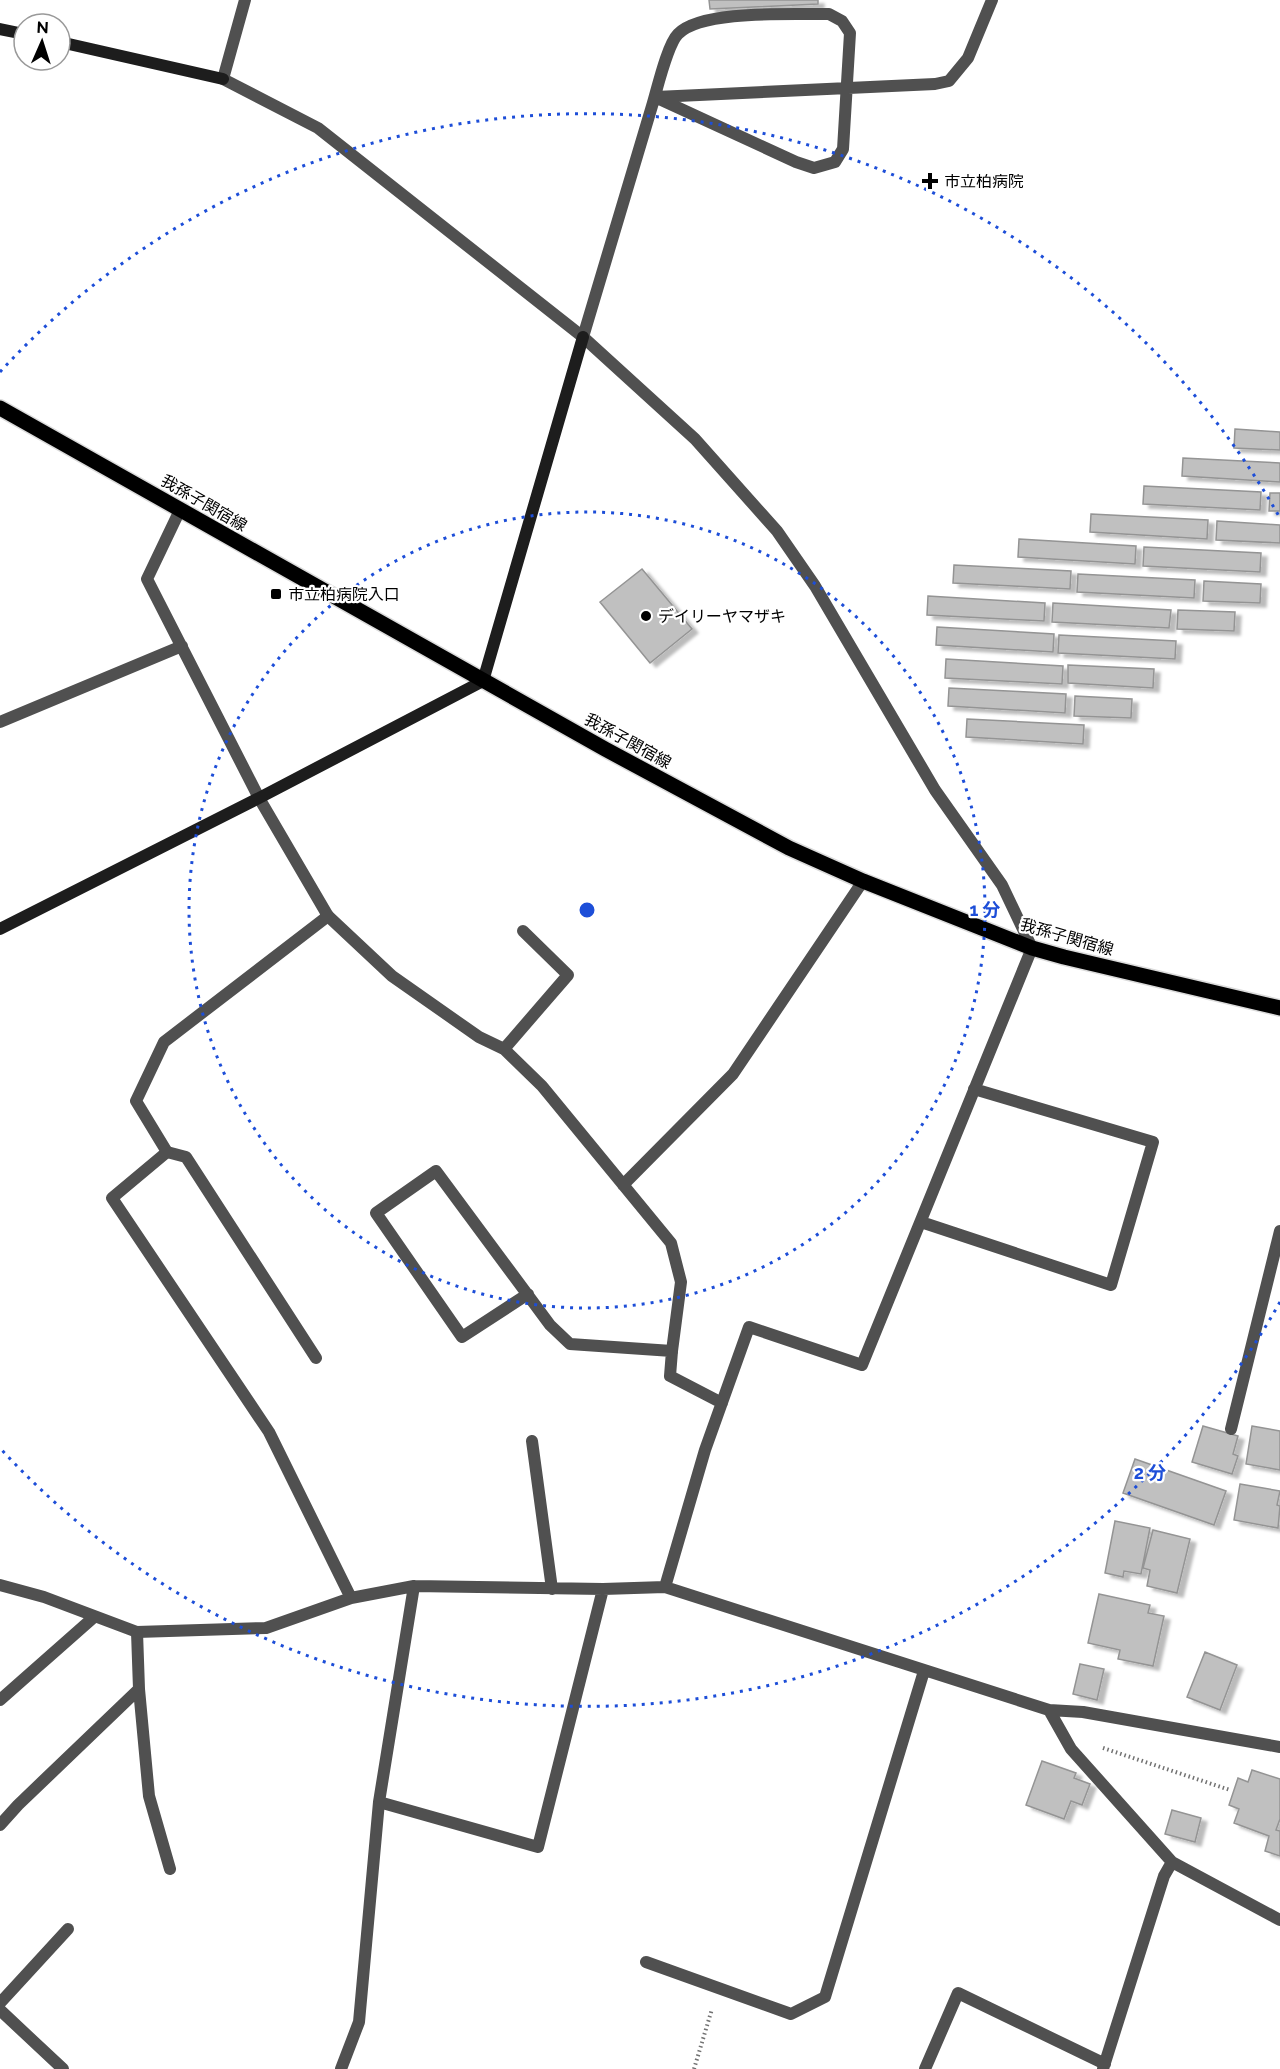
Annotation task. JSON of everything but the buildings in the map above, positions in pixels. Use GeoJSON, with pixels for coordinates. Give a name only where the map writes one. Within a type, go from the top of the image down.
{"type":"FeatureCollection","features":[{"type":"Feature","properties":{"kind":"main road","name":"我孫子関宿線"},"geometry":{"type":"LineString","coordinates":[[0,408],[483,681],[713,809],[789,848],[863,881],[1032,948],[1280,1008]]}},
{"type":"Feature","properties":{"kind":"street"},"geometry":{"type":"LineString","coordinates":[[223,79],[246,0]]}},
{"type":"Feature","properties":{"kind":"street"},"geometry":{"type":"LineString","coordinates":[[655,98],[935,84],[949,81],[968,58],[992,0]]}},
{"type":"Feature","properties":{"kind":"street"},"geometry":{"type":"LineString","coordinates":[[0,929],[483,681],[655,98],[668,55],[678,34],[693,25],[719,17],[829,14],[842,21],[850,33],[843,149],[835,162],[814,168],[755,144],[655,98]]}},
{"type":"Feature","properties":{"kind":"street"},"geometry":{"type":"LineString","coordinates":[[72,45],[223,79],[318,128],[583,337],[695,439],[777,531],[815,586],[935,790],[1002,885],[1032,948],[862,1365],[749,1327],[705,1450],[665,1587]]}},
{"type":"Feature","properties":{"kind":"street"},"geometry":{"type":"LineString","coordinates":[[180,510],[147,579],[259,798],[328,916],[392,976],[479,1037],[504,1049],[542,1086],[671,1243],[681,1282],[670,1376],[722,1403]]}},
{"type":"Feature","properties":{"kind":"street"},"geometry":{"type":"LineString","coordinates":[[0,722],[182,646]]}},
{"type":"Feature","properties":{"kind":"street"},"geometry":{"type":"LineString","coordinates":[[623,1185],[733,1074],[863,881]]}},
{"type":"Feature","properties":{"kind":"street"},"geometry":{"type":"LineString","coordinates":[[316,1358],[186,1157],[167,1152],[136,1101],[164,1042],[328,916]]}},
{"type":"Feature","properties":{"kind":"street"},"geometry":{"type":"LineString","coordinates":[[504,1049],[568,975],[523,931]]}},
{"type":"Feature","properties":{"kind":"street"},"geometry":{"type":"LineString","coordinates":[[921,1222],[1111,1285],[1153,1142],[974,1089]]}},
{"type":"Feature","properties":{"kind":"street"},"geometry":{"type":"LineString","coordinates":[[167,1152],[112,1198],[269,1432],[351,1598]]}},
{"type":"Feature","properties":{"kind":"street"},"geometry":{"type":"LineString","coordinates":[[528,1294],[462,1337],[376,1213],[436,1171],[528,1294],[550,1325],[570,1344],[672,1351]]}},
{"type":"Feature","properties":{"kind":"street"},"geometry":{"type":"LineString","coordinates":[[1231,1429],[1280,1231]]}},
{"type":"Feature","properties":{"kind":"street"},"geometry":{"type":"LineString","coordinates":[[532,1441],[552,1589]]}},
{"type":"Feature","properties":{"kind":"street"},"geometry":{"type":"LineString","coordinates":[[0,1585],[44,1597],[137,1632],[266,1628],[351,1598],[414,1586],[552,1589],[665,1587],[1049,1710],[1083,1712],[1280,1747]]}},
{"type":"Feature","properties":{"kind":"street"},"geometry":{"type":"LineString","coordinates":[[341,2069],[360,2022],[379,1802],[414,1586]]}},
{"type":"Feature","properties":{"kind":"street"},"geometry":{"type":"LineString","coordinates":[[379,1802],[538,1848],[603,1589]]}},
{"type":"Feature","properties":{"kind":"street"},"geometry":{"type":"LineString","coordinates":[[0,1700],[94,1617]]}},
{"type":"Feature","properties":{"kind":"street"},"geometry":{"type":"LineString","coordinates":[[137,1632],[139,1689],[149,1796],[170,1869]]}},
{"type":"Feature","properties":{"kind":"street"},"geometry":{"type":"LineString","coordinates":[[646,1962],[791,2014],[825,1997],[924,1671]]}},
{"type":"Feature","properties":{"kind":"street"},"geometry":{"type":"LineString","coordinates":[[0,1824],[139,1689]]}},
{"type":"Feature","properties":{"kind":"street"},"geometry":{"type":"LineString","coordinates":[[1049,1710],[1071,1749],[1172,1862],[1280,1920]]}},
{"type":"Feature","properties":{"kind":"street"},"geometry":{"type":"LineString","coordinates":[[925,2069],[958,1993],[1104,2066],[1164,1876],[1172,1862]]}},
{"type":"Feature","properties":{"kind":"street"},"geometry":{"type":"LineString","coordinates":[[0,2003],[68,1929]]}},
{"type":"Feature","properties":{"kind":"street"},"geometry":{"type":"LineString","coordinates":[[0,2010],[63,2069]]}},
{"type":"Feature","properties":{"kind":"path"},"geometry":{"type":"LineString","coordinates":[[1063,1735],[1230,1790]]}},
{"type":"Feature","properties":{"kind":"path"},"geometry":{"type":"LineString","coordinates":[[694,2069],[718,1988]]}},
{"type":"Feature","properties":{"kind":"place","name":"市立柏病院"},"geometry":{"type":"Point","coordinates":[930,181]}},
{"type":"Feature","properties":{"kind":"place","name":"市立柏病院入口"},"geometry":{"type":"Point","coordinates":[276,594]}},
{"type":"Feature","properties":{"kind":"place","name":"デイリーヤマザキ"},"geometry":{"type":"Point","coordinates":[646,616]}}]}
